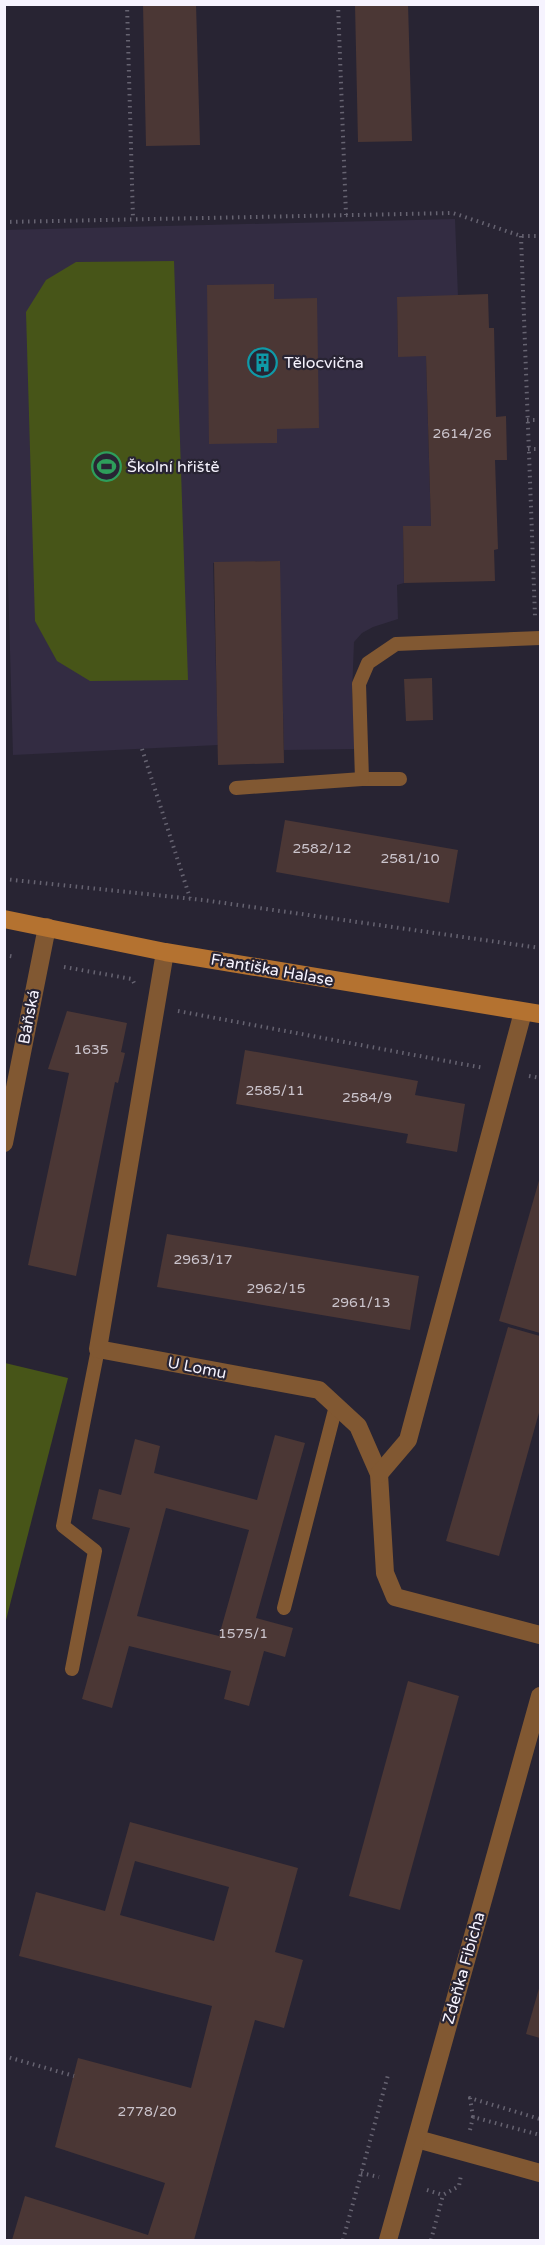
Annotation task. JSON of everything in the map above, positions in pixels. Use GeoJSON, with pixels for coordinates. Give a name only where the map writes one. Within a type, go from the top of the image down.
{"type":"FeatureCollection","features":[{"type":"Feature","properties":{"kind":"street","name":"Františka Halase"},"geometry":{"type":"LineString","coordinates":[[4,919],[165,952],[532,1013]]}},
{"type":"Feature","properties":{"kind":"street","name":"Báňská"},"geometry":{"type":"LineString","coordinates":[[4,1143],[47,927]]}},
{"type":"Feature","properties":{"kind":"street"},"geometry":{"type":"LineString","coordinates":[[98,1349],[165,952]]}},
{"type":"Feature","properties":{"kind":"street"},"geometry":{"type":"LineString","coordinates":[[379,1474],[408,1440],[507,1072],[532,1013]]}},
{"type":"Feature","properties":{"kind":"street","name":"U Lomu"},"geometry":{"type":"LineString","coordinates":[[98,1349],[319,1390],[358,1426],[379,1474],[385,1573],[396,1597],[540,1635]]}},
{"type":"Feature","properties":{"kind":"street","name":"Zdeňka Fibicha"},"geometry":{"type":"LineString","coordinates":[[388,2241],[540,1696]]}},
{"type":"Feature","properties":{"kind":"street"},"geometry":{"type":"LineString","coordinates":[[417,2139],[540,2173]]}},
{"type":"Feature","properties":{"kind":"lane"},"geometry":{"type":"LineString","coordinates":[[362,779],[359,684],[368,663],[396,644],[538,638]]}},
{"type":"Feature","properties":{"kind":"lane"},"geometry":{"type":"LineString","coordinates":[[236,788],[362,779],[400,779]]}},
{"type":"Feature","properties":{"kind":"lane"},"geometry":{"type":"LineString","coordinates":[[72,1669],[96,1551],[63,1526],[98,1349]]}},
{"type":"Feature","properties":{"kind":"lane"},"geometry":{"type":"LineString","coordinates":[[284,1608],[336,1406]]}},
{"type":"Feature","properties":{"kind":"path"},"geometry":{"type":"LineString","coordinates":[[127,4],[133,219]]}},
{"type":"Feature","properties":{"kind":"path"},"geometry":{"type":"LineString","coordinates":[[338,4],[346,215]]}},
{"type":"Feature","properties":{"kind":"path"},"geometry":{"type":"LineString","coordinates":[[4,222],[453,213],[521,236],[540,236]]}},
{"type":"Feature","properties":{"kind":"path"},"geometry":{"type":"LineString","coordinates":[[521,236],[528,449],[538,638]]}},
{"type":"Feature","properties":{"kind":"path"},"geometry":{"type":"LineString","coordinates":[[527,420],[540,420]]}},
{"type":"Feature","properties":{"kind":"path"},"geometry":{"type":"LineString","coordinates":[[528,449],[540,449]]}},
{"type":"Feature","properties":{"kind":"path"},"geometry":{"type":"LineString","coordinates":[[142,748],[190,898]]}},
{"type":"Feature","properties":{"kind":"path"},"geometry":{"type":"LineString","coordinates":[[4,879],[190,898],[540,948]]}},
{"type":"Feature","properties":{"kind":"path"},"geometry":{"type":"LineString","coordinates":[[4,955],[132,979],[155,1007],[540,1078]]}},
{"type":"Feature","properties":{"kind":"path"},"geometry":{"type":"LineString","coordinates":[[4,2056],[74,2076]]}},
{"type":"Feature","properties":{"kind":"path"},"geometry":{"type":"LineString","coordinates":[[343,2241],[388,2075]]}},
{"type":"Feature","properties":{"kind":"path"},"geometry":{"type":"LineString","coordinates":[[431,2241],[443,2195],[459,2186],[464,2152],[473,2117],[470,2098],[540,2119]]}},
{"type":"Feature","properties":{"kind":"path"},"geometry":{"type":"LineString","coordinates":[[473,2117],[540,2135]]}},
{"type":"Feature","properties":{"kind":"shaded area"},"geometry":{"type":"Polygon","coordinates":[[[455,219],[458,296],[397,298],[398,356],[426,356],[431,526],[403,527],[404,583],[397,585],[398,619],[373,627],[362,633],[354,642],[352,694],[356,749],[284,750],[279,561],[213,563],[218,745],[13,755],[5,476],[4,230],[455,219]]]}},
{"type":"Feature","properties":{"kind":"green space","name":"Školní hřiště"},"geometry":{"type":"Polygon","coordinates":[[[174,261],[188,680],[90,681],[57,661],[35,621],[26,312],[46,280],[76,262],[174,261]]]}},
{"type":"Feature","properties":{"kind":"green space"},"geometry":{"type":"Polygon","coordinates":[[[4,1363],[68,1378],[5,1624],[4,1363]]]}},
{"type":"Feature","properties":{"kind":"building"},"geometry":{"type":"Polygon","coordinates":[[[143,4],[196,4],[200,145],[146,146],[143,4]]]}},
{"type":"Feature","properties":{"kind":"building"},"geometry":{"type":"Polygon","coordinates":[[[355,4],[408,4],[412,141],[358,142],[355,4]]]}},
{"type":"Feature","properties":{"kind":"building","name":"Tělocvična"},"geometry":{"type":"Polygon","coordinates":[[[274,284],[274,299],[317,298],[319,428],[277,429],[277,443],[209,444],[207,285],[274,284]]]}},
{"type":"Feature","properties":{"kind":"building"},"geometry":{"type":"Polygon","coordinates":[[[488,294],[489,328],[494,328],[496,417],[506,416],[507,460],[495,460],[498,549],[494,550],[495,581],[404,583],[403,526],[431,526],[426,356],[398,357],[397,297],[488,294]]]}},
{"type":"Feature","properties":{"kind":"building"},"geometry":{"type":"Polygon","coordinates":[[[280,561],[284,763],[218,765],[214,562],[280,561]]]}},
{"type":"Feature","properties":{"kind":"building"},"geometry":{"type":"Polygon","coordinates":[[[432,678],[433,720],[406,721],[404,679],[432,678]]]}},
{"type":"Feature","properties":{"kind":"building"},"geometry":{"type":"Polygon","coordinates":[[[285,820],[458,850],[449,903],[276,872],[285,820]]]}},
{"type":"Feature","properties":{"kind":"building"},"geometry":{"type":"Polygon","coordinates":[[[67,1011],[127,1023],[121,1052],[125,1053],[118,1083],[115,1082],[76,1276],[28,1265],[69,1073],[48,1069],[67,1011]]]}},
{"type":"Feature","properties":{"kind":"building"},"geometry":{"type":"Polygon","coordinates":[[[245,1050],[418,1081],[415,1095],[465,1104],[457,1152],[406,1143],[408,1134],[236,1104],[245,1050]]]}},
{"type":"Feature","properties":{"kind":"building"},"geometry":{"type":"Polygon","coordinates":[[[540,1177],[540,1333],[499,1321],[540,1177]]]}},
{"type":"Feature","properties":{"kind":"building"},"geometry":{"type":"Polygon","coordinates":[[[167,1234],[419,1276],[410,1330],[157,1287],[167,1234]]]}},
{"type":"Feature","properties":{"kind":"building"},"geometry":{"type":"Polygon","coordinates":[[[508,1327],[540,1336],[540,1409],[499,1556],[446,1541],[508,1327]]]}},
{"type":"Feature","properties":{"kind":"building"},"geometry":{"type":"Polygon","coordinates":[[[275,1435],[305,1443],[256,1618],[293,1628],[285,1657],[264,1651],[249,1706],[224,1699],[231,1671],[129,1646],[112,1708],[82,1699],[130,1528],[92,1519],[99,1489],[121,1495],[135,1439],[160,1446],[154,1473],[257,1500],[275,1435]],[[166,1508],[137,1616],[219,1636],[249,1530],[166,1508]]]}},
{"type":"Feature","properties":{"kind":"building"},"geometry":{"type":"Polygon","coordinates":[[[408,1681],[459,1696],[400,1910],[349,1896],[408,1681]]]}},
{"type":"Feature","properties":{"kind":"building"},"geometry":{"type":"Polygon","coordinates":[[[130,1822],[298,1868],[275,1952],[303,1960],[284,2028],[255,2020],[194,2240],[12,2240],[25,2196],[148,2235],[165,2183],[55,2147],[78,2058],[191,2088],[212,2006],[19,1956],[36,1892],[105,1911],[130,1822]],[[135,1861],[120,1915],[214,1941],[229,1887],[135,1861]]]}},
{"type":"Feature","properties":{"kind":"building"},"geometry":{"type":"Polygon","coordinates":[[[540,1985],[540,2038],[526,2034],[540,1985]]]}},
{"type":"Feature","properties":{"kind":"place","name":"Tělocvična"},"geometry":{"type":"Point","coordinates":[263,363]}},
{"type":"Feature","properties":{"kind":"place","name":"Školní hřiště"},"geometry":{"type":"Point","coordinates":[106,467]}}]}
